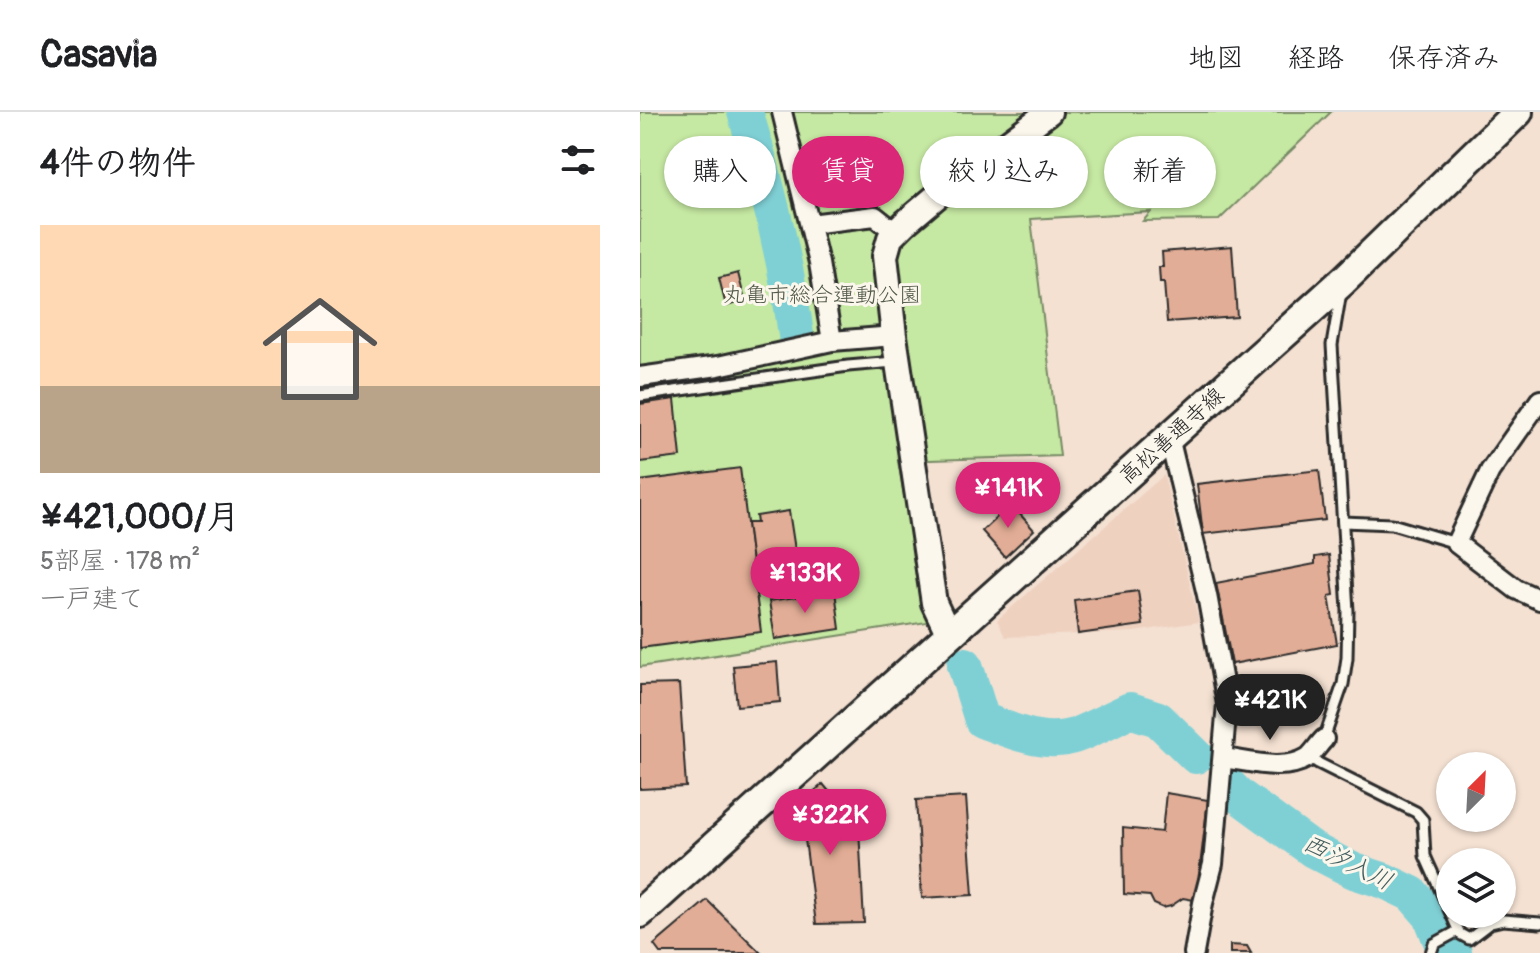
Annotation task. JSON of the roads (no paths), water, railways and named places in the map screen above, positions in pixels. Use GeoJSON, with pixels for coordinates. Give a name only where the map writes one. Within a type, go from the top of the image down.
{"type":"FeatureCollection","features":[{"type":"Feature","properties":{"kind":"main road","name":"高松善通寺線"},"geometry":{"type":"LineString","coordinates":[[640,913],[1343,281],[1518,112]]}},
{"type":"Feature","properties":{"kind":"street"},"geometry":{"type":"LineString","coordinates":[[782,112],[819,263],[832,341]]}},
{"type":"Feature","properties":{"kind":"street"},"geometry":{"type":"LineString","coordinates":[[949,635],[934,603],[885,256],[895,232],[937,196],[1049,112]]}},
{"type":"Feature","properties":{"kind":"street"},"geometry":{"type":"LineString","coordinates":[[810,224],[875,216],[895,232]]}},
{"type":"Feature","properties":{"kind":"street"},"geometry":{"type":"LineString","coordinates":[[640,377],[718,366],[832,341],[894,336]]}},
{"type":"Feature","properties":{"kind":"street"},"geometry":{"type":"LineString","coordinates":[[1540,400],[1490,471],[1456,543],[1516,589],[1540,600]]}},
{"type":"Feature","properties":{"kind":"street"},"geometry":{"type":"LineString","coordinates":[[1169,437],[1207,595],[1227,704],[1213,864],[1194,953]]}},
{"type":"Feature","properties":{"kind":"street"},"geometry":{"type":"LineString","coordinates":[[1223,758],[1293,764],[1309,757],[1324,739]]}},
{"type":"Feature","properties":{"kind":"lane"},"geometry":{"type":"LineString","coordinates":[[1324,739],[1343,684],[1347,658],[1348,611],[1332,345],[1343,281]]}},
{"type":"Feature","properties":{"kind":"lane"},"geometry":{"type":"LineString","coordinates":[[640,396],[898,361]]}},
{"type":"Feature","properties":{"kind":"lane"},"geometry":{"type":"LineString","coordinates":[[1343,522],[1392,524],[1456,543]]}},
{"type":"Feature","properties":{"kind":"lane"},"geometry":{"type":"LineString","coordinates":[[1309,757],[1416,812],[1423,820],[1425,856],[1460,934],[1469,939],[1490,923],[1503,920],[1540,923]]}},
{"type":"Feature","properties":{"kind":"lane"},"geometry":{"type":"LineString","coordinates":[[1432,948],[1457,931]]}},
{"type":"Feature","properties":{"kind":"waterway","name":"西汐入川"},"geometry":{"type":"LineString","coordinates":[[745,112],[776,226],[797,342]]}},
{"type":"Feature","properties":{"kind":"waterway","name":"西汐入川"},"geometry":{"type":"LineString","coordinates":[[965,665],[982,720],[1017,733],[1055,739],[1079,734],[1130,710],[1158,719],[1196,756]]}},
{"type":"Feature","properties":{"kind":"waterway","name":"西汐入川"},"geometry":{"type":"LineString","coordinates":[[1226,783],[1313,850],[1354,871],[1412,894],[1431,916],[1443,946],[1454,953]]}},
{"type":"Feature","properties":{"kind":"park label","name":"丸亀市総合運動公園"},"geometry":{"type":"Point","coordinates":[822,294]}}]}
